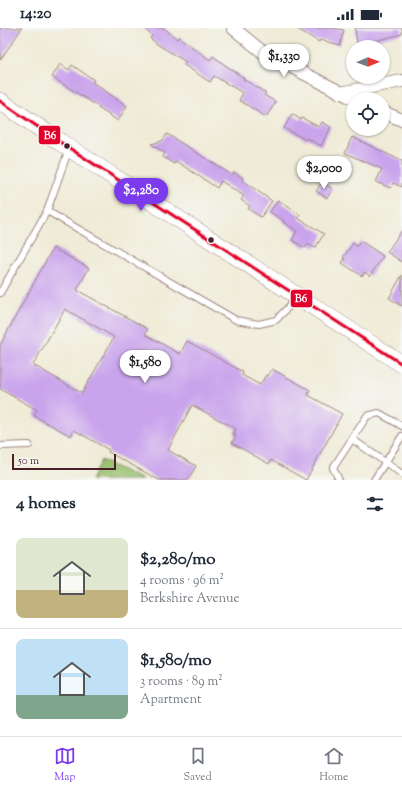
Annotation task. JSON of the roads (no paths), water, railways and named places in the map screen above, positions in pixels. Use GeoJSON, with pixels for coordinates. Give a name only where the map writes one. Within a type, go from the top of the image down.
{"type":"FeatureCollection","features":[{"type":"Feature","properties":{"kind":"main road"},"geometry":{"type":"LineString","coordinates":[[0,101],[69,148],[402,364]]}},
{"type":"Feature","properties":{"kind":"street"},"geometry":{"type":"LineString","coordinates":[[233,28],[264,53],[346,96]]}},
{"type":"Feature","properties":{"kind":"street"},"geometry":{"type":"LineString","coordinates":[[340,93],[402,81]]}},
{"type":"Feature","properties":{"kind":"street"},"geometry":{"type":"LineString","coordinates":[[390,115],[402,120]]}},
{"type":"Feature","properties":{"kind":"lane"},"geometry":{"type":"LineString","coordinates":[[0,293],[47,211],[69,148]]}},
{"type":"Feature","properties":{"kind":"lane"},"geometry":{"type":"LineString","coordinates":[[47,211],[236,320],[259,324],[276,320],[298,297]]}},
{"type":"Feature","properties":{"kind":"lane"},"geometry":{"type":"LineString","coordinates":[[339,480],[333,468],[367,416],[379,414],[402,426]]}},
{"type":"Feature","properties":{"kind":"lane"},"geometry":{"type":"LineString","coordinates":[[374,480],[402,436]]}},
{"type":"Feature","properties":{"kind":"lane"},"geometry":{"type":"LineString","coordinates":[[352,439],[402,474]]}},
{"type":"Feature","properties":{"kind":"lane"},"geometry":{"type":"LineString","coordinates":[[0,446],[29,446]]}}]}
